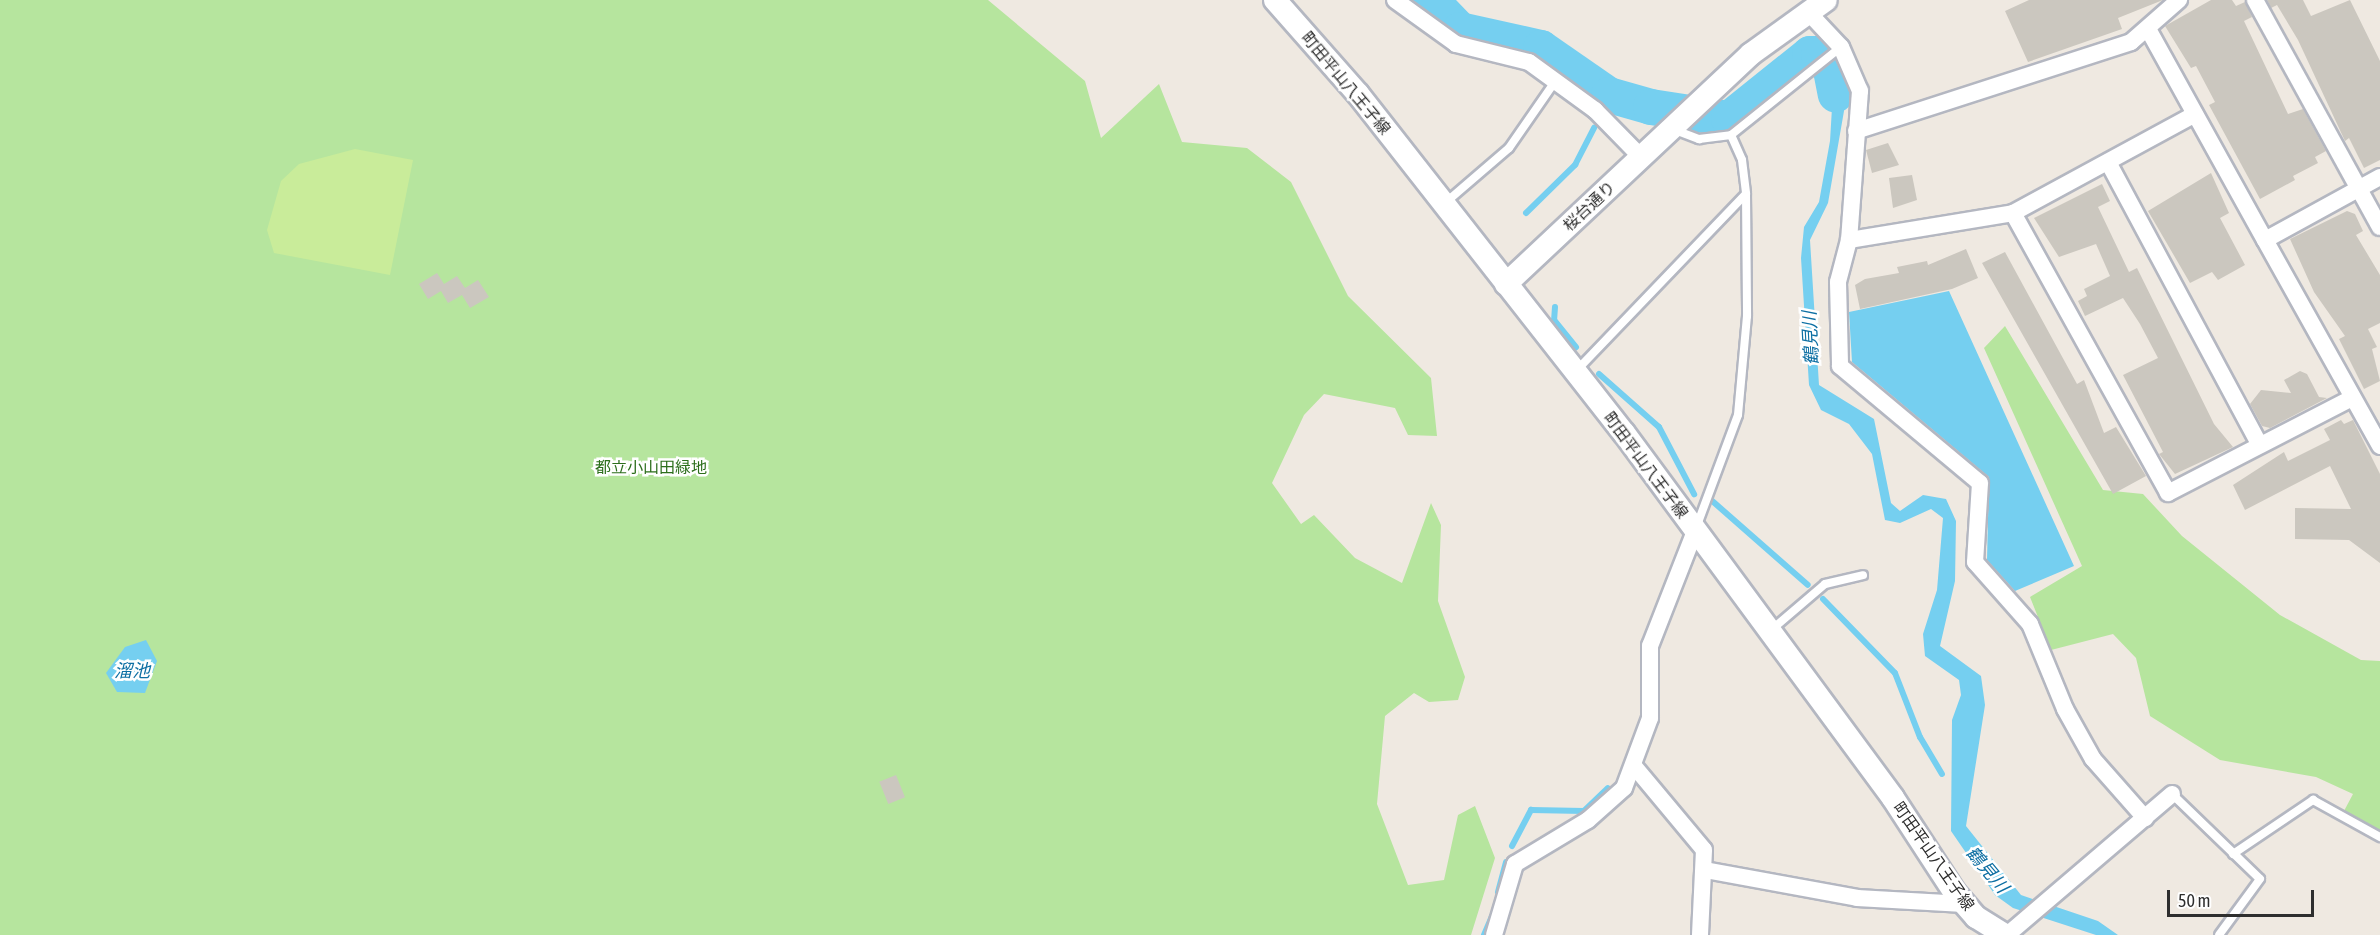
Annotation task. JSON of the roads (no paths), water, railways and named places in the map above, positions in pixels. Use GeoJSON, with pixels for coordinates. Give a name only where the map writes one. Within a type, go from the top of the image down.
{"type":"FeatureCollection","features":[{"type":"Feature","properties":{"kind":"main road","name":"町田平山八王子線"},"geometry":{"type":"LineString","coordinates":[[1275,0],[1444,204],[1575,372],[1770,631],[1964,904],[2006,935]]}},
{"type":"Feature","properties":{"kind":"main road","name":"桜台通り"},"geometry":{"type":"LineString","coordinates":[[1506,284],[1705,98],[1817,6]]}},
{"type":"Feature","properties":{"kind":"street"},"geometry":{"type":"LineString","coordinates":[[1395,0],[1456,44],[1502,51],[1556,80],[1641,157]]}},
{"type":"Feature","properties":{"kind":"street"},"geometry":{"type":"LineString","coordinates":[[1856,130],[2131,42],[2179,0]]}},
{"type":"Feature","properties":{"kind":"street"},"geometry":{"type":"LineString","coordinates":[[2255,0],[2380,227]]}},
{"type":"Feature","properties":{"kind":"street"},"geometry":{"type":"LineString","coordinates":[[1817,6],[1836,50],[1860,91],[1849,240],[1838,282],[1840,366],[1980,483],[1975,562],[2030,624],[2066,710],[2094,759],[2145,818]]}},
{"type":"Feature","properties":{"kind":"street"},"geometry":{"type":"LineString","coordinates":[[2148,29],[2380,446]]}},
{"type":"Feature","properties":{"kind":"street"},"geometry":{"type":"LineString","coordinates":[[1849,240],[2013,213],[2195,114]]}},
{"type":"Feature","properties":{"kind":"street"},"geometry":{"type":"LineString","coordinates":[[2108,162],[2260,445]]}},
{"type":"Feature","properties":{"kind":"street"},"geometry":{"type":"LineString","coordinates":[[2265,240],[2380,177]]}},
{"type":"Feature","properties":{"kind":"street"},"geometry":{"type":"LineString","coordinates":[[2013,213],[2168,493],[2352,398]]}},
{"type":"Feature","properties":{"kind":"street"},"geometry":{"type":"LineString","coordinates":[[1494,935],[1515,864],[1614,800],[1634,766],[1650,718],[1650,646],[1695,531]]}},
{"type":"Feature","properties":{"kind":"street"},"geometry":{"type":"LineString","coordinates":[[1634,766],[1704,850],[1705,870],[1700,935]]}},
{"type":"Feature","properties":{"kind":"street"},"geometry":{"type":"LineString","coordinates":[[2006,935],[2050,900],[2172,794]]}},
{"type":"Feature","properties":{"kind":"street"},"geometry":{"type":"LineString","coordinates":[[1705,870],[1857,898],[1964,904]]}},
{"type":"Feature","properties":{"kind":"lane"},"geometry":{"type":"LineString","coordinates":[[1672,128],[1699,139],[1731,135],[1836,50]]}},
{"type":"Feature","properties":{"kind":"lane"},"geometry":{"type":"LineString","coordinates":[[1444,204],[1509,148],[1556,80]]}},
{"type":"Feature","properties":{"kind":"lane"},"geometry":{"type":"LineString","coordinates":[[1695,531],[1738,414],[1747,316],[1746,194],[1742,160],[1731,135]]}},
{"type":"Feature","properties":{"kind":"lane"},"geometry":{"type":"LineString","coordinates":[[1575,372],[1746,194]]}},
{"type":"Feature","properties":{"kind":"lane"},"geometry":{"type":"LineString","coordinates":[[1770,631],[1825,584],[1863,575]]}},
{"type":"Feature","properties":{"kind":"lane"},"geometry":{"type":"LineString","coordinates":[[2172,794],[2260,879],[2219,935]]}},
{"type":"Feature","properties":{"kind":"lane"},"geometry":{"type":"LineString","coordinates":[[2234,854],[2313,800],[2380,837]]}},
{"type":"Feature","properties":{"kind":"water"},"geometry":{"type":"Polygon","coordinates":[[[1823,49],[1844,80],[1844,111],[1828,203],[1810,240],[1819,385],[1874,419],[1891,503],[1900,511],[1923,495],[1946,499],[1956,521],[1955,581],[1940,646],[1981,676],[1985,705],[1966,826],[2021,895],[2098,921],[2118,935],[2096,935],[2013,908],[1995,895],[1951,831],[1952,720],[1961,695],[1959,680],[1925,656],[1923,634],[1937,590],[1943,518],[1931,509],[1900,523],[1885,520],[1872,454],[1849,424],[1821,410],[1809,385],[1801,258],[1804,227],[1819,202],[1830,141],[1833,91],[1813,58],[1823,49]]]}},
{"type":"Feature","properties":{"kind":"water"},"geometry":{"type":"Polygon","coordinates":[[[1949,291],[2074,566],[2015,591],[1987,560],[1989,477],[1852,362],[1849,312],[1949,291]]]}},
{"type":"Feature","properties":{"kind":"water","name":"溜池"},"geometry":{"type":"Polygon","coordinates":[[[146,640],[157,661],[145,693],[117,692],[106,673],[125,647],[146,640]]]}},
{"type":"Feature","properties":{"kind":"waterway","name":"鶴見川"},"geometry":{"type":"LineString","coordinates":[[1431,0],[1460,30],[1541,48],[1609,95],[1651,107],[1729,119],[1810,54],[1819,54],[1831,70],[1836,95]]}},
{"type":"Feature","properties":{"kind":"waterway"},"geometry":{"type":"LineString","coordinates":[[1606,103],[1609,95]]}},
{"type":"Feature","properties":{"kind":"waterway"},"geometry":{"type":"LineString","coordinates":[[1526,213],[1575,165],[1594,128]]}},
{"type":"Feature","properties":{"kind":"waterway"},"geometry":{"type":"LineString","coordinates":[[1555,307],[1554,320],[1576,347]]}},
{"type":"Feature","properties":{"kind":"waterway"},"geometry":{"type":"LineString","coordinates":[[1599,374],[1659,427],[1694,494]]}},
{"type":"Feature","properties":{"kind":"waterway"},"geometry":{"type":"LineString","coordinates":[[1710,499],[1808,585]]}},
{"type":"Feature","properties":{"kind":"waterway"},"geometry":{"type":"LineString","coordinates":[[1823,599],[1895,673],[1920,737],[1942,774]]}},
{"type":"Feature","properties":{"kind":"waterway"},"geometry":{"type":"LineString","coordinates":[[1512,846],[1531,810],[1584,811],[1608,788]]}},
{"type":"Feature","properties":{"kind":"waterway"},"geometry":{"type":"LineString","coordinates":[[1498,892],[1506,862]]}},
{"type":"Feature","properties":{"kind":"waterway"},"geometry":{"type":"LineString","coordinates":[[1484,935],[1492,916]]}},
{"type":"Feature","properties":{"kind":"park label","name":"都立小山田緑地"},"geometry":{"type":"Point","coordinates":[651,467]}}]}
